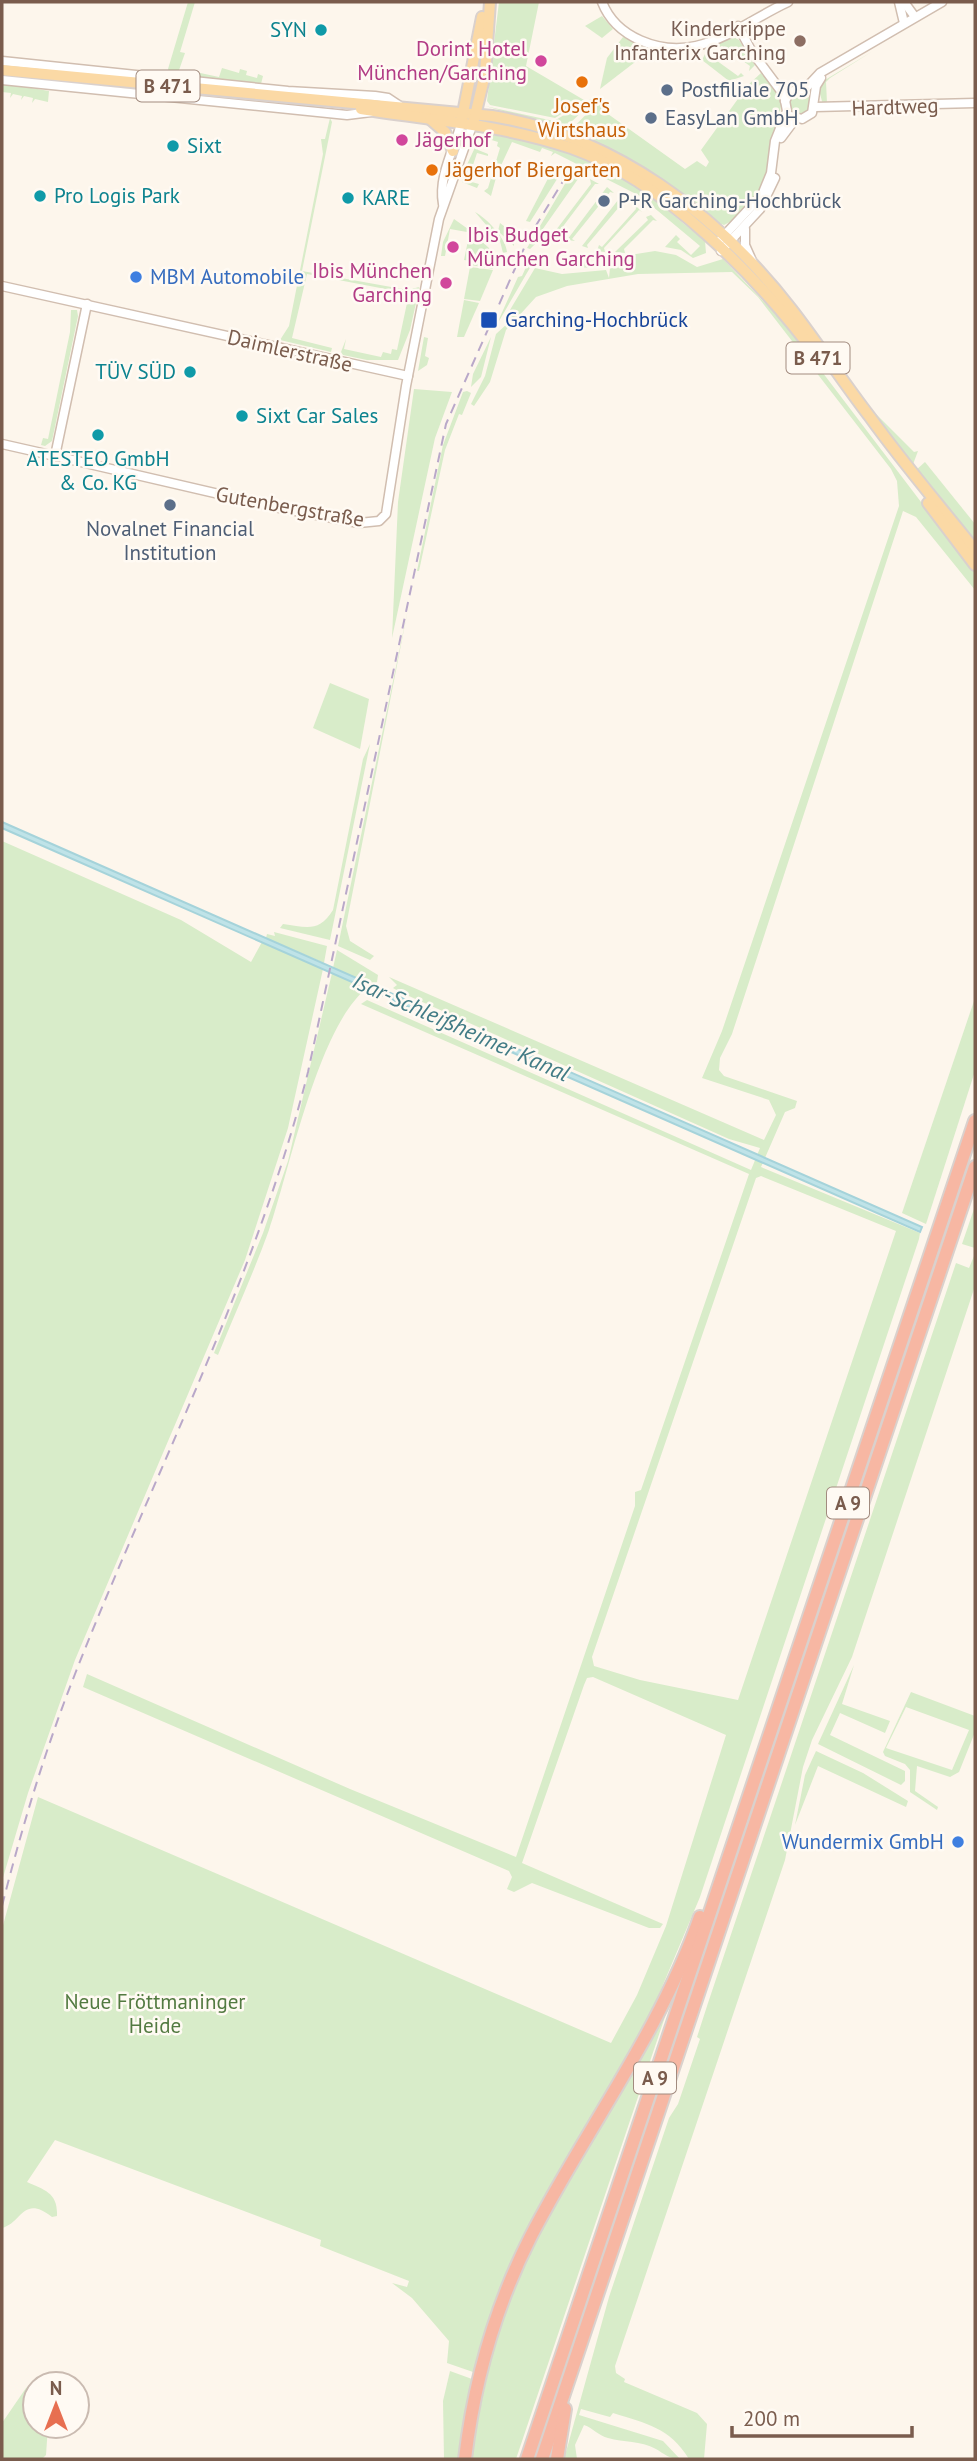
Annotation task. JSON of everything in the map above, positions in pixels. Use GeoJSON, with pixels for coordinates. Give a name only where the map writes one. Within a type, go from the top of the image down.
{"type":"FeatureCollection","features":[{"type":"Feature","properties":{"kind":"highway","name":"A 9"},"geometry":{"type":"LineString","coordinates":[[527,2459],[975,1121]]}},
{"type":"Feature","properties":{"kind":"highway","name":"A 9"},"geometry":{"type":"LineString","coordinates":[[542,2459],[975,1167]]}},
{"type":"Feature","properties":{"kind":"highway"},"geometry":{"type":"LineString","coordinates":[[465,2459],[484,2360],[514,2273],[545,2209],[653,2025],[703,1909],[720,1884]]}},
{"type":"Feature","properties":{"kind":"highway"},"geometry":{"type":"LineString","coordinates":[[557,2459],[573,2368]]}},
{"type":"Feature","properties":{"kind":"main road"},"geometry":{"type":"LineString","coordinates":[[466,121],[476,114],[485,74],[484,2]]}},
{"type":"Feature","properties":{"kind":"main road"},"geometry":{"type":"LineString","coordinates":[[466,121],[490,2]]}},
{"type":"Feature","properties":{"kind":"main road","name":"B 471"},"geometry":{"type":"LineString","coordinates":[[2,70],[334,103],[400,106],[544,140],[606,162],[661,196],[754,268],[793,310],[907,470]]}},
{"type":"Feature","properties":{"kind":"main road","name":"B 471"},"geometry":{"type":"LineString","coordinates":[[334,103],[430,119],[466,121]]}},
{"type":"Feature","properties":{"kind":"main road","name":"B 471"},"geometry":{"type":"LineString","coordinates":[[476,114],[543,128],[611,154],[666,188],[723,244],[791,324],[917,483],[975,565]]}},
{"type":"Feature","properties":{"kind":"main road"},"geometry":{"type":"LineString","coordinates":[[430,119],[445,132],[453,150]]}},
{"type":"Feature","properties":{"kind":"main road","name":"B 471"},"geometry":{"type":"LineString","coordinates":[[917,483],[975,550]]}},
{"type":"Feature","properties":{"kind":"street"},"geometry":{"type":"LineString","coordinates":[[602,2],[621,29],[655,45],[697,46],[788,2]]}},
{"type":"Feature","properties":{"kind":"street"},"geometry":{"type":"LineString","coordinates":[[902,2],[915,17]]}},
{"type":"Feature","properties":{"kind":"street"},"geometry":{"type":"LineString","coordinates":[[902,2],[904,23]]}},
{"type":"Feature","properties":{"kind":"street"},"geometry":{"type":"LineString","coordinates":[[785,101],[825,71],[942,2]]}},
{"type":"Feature","properties":{"kind":"street"},"geometry":{"type":"LineString","coordinates":[[723,244],[754,206],[768,183],[775,141],[787,111],[775,80],[752,52],[738,26]]}},
{"type":"Feature","properties":{"kind":"street"},"geometry":{"type":"LineString","coordinates":[[2,61],[265,88],[375,96],[388,98],[400,106]]}},
{"type":"Feature","properties":{"kind":"street"},"geometry":{"type":"LineString","coordinates":[[787,111],[796,118],[808,117],[814,103],[816,86],[825,71]]}},
{"type":"Feature","properties":{"kind":"street"},"geometry":{"type":"LineString","coordinates":[[2,80],[347,115],[367,115],[373,111]]}},
{"type":"Feature","properties":{"kind":"street"},"geometry":{"type":"LineString","coordinates":[[775,80],[799,89],[814,103]]}},
{"type":"Feature","properties":{"kind":"street","name":"Hardtweg"},"geometry":{"type":"LineString","coordinates":[[814,103],[975,103]]}},
{"type":"Feature","properties":{"kind":"street"},"geometry":{"type":"LineString","coordinates":[[723,244],[745,229],[772,189],[779,143],[796,118]]}},
{"type":"Feature","properties":{"kind":"street"},"geometry":{"type":"LineString","coordinates":[[443,204],[441,193],[453,150],[466,121]]}},
{"type":"Feature","properties":{"kind":"street"},"geometry":{"type":"LineString","coordinates":[[408,376],[443,204],[466,121]]}},
{"type":"Feature","properties":{"kind":"street"},"geometry":{"type":"LineString","coordinates":[[745,229],[745,245],[754,268]]}},
{"type":"Feature","properties":{"kind":"street","name":"Daimlerstraße"},"geometry":{"type":"LineString","coordinates":[[2,286],[408,376]]}},
{"type":"Feature","properties":{"kind":"street"},"geometry":{"type":"LineString","coordinates":[[55,456],[87,304]]}},
{"type":"Feature","properties":{"kind":"street","name":"Gutenbergstraße"},"geometry":{"type":"LineString","coordinates":[[2,444],[248,501],[370,523],[379,521],[386,514],[408,376]]}},
{"type":"Feature","properties":{"kind":"green space"},"geometry":{"type":"Polygon","coordinates":[[[188,2],[195,2],[180,52],[185,53],[178,73],[172,75],[168,69],[188,2]]]}},
{"type":"Feature","properties":{"kind":"green space"},"geometry":{"type":"Polygon","coordinates":[[[499,2],[539,2],[526,66],[584,100],[555,118],[490,105],[487,101],[499,2]]]}},
{"type":"Feature","properties":{"kind":"green space"},"geometry":{"type":"Polygon","coordinates":[[[602,16],[613,29],[602,38],[585,26],[602,16]]]}},
{"type":"Feature","properties":{"kind":"green space"},"geometry":{"type":"Polygon","coordinates":[[[732,36],[739,40],[755,65],[749,71],[750,66],[722,46],[717,48],[715,44],[732,36]]]}},
{"type":"Feature","properties":{"kind":"green space"},"geometry":{"type":"Polygon","coordinates":[[[623,37],[652,49],[600,89],[607,58],[623,37]]]}},
{"type":"Feature","properties":{"kind":"green space"},"geometry":{"type":"Polygon","coordinates":[[[709,46],[715,55],[713,58],[738,76],[741,73],[744,76],[729,81],[702,60],[709,46]]]}},
{"type":"Feature","properties":{"kind":"green space"},"geometry":{"type":"Polygon","coordinates":[[[873,51],[826,82],[827,103],[823,105],[819,90],[825,80],[873,51]]]}},
{"type":"Feature","properties":{"kind":"green space"},"geometry":{"type":"Polygon","coordinates":[[[222,68],[239,73],[240,69],[247,71],[246,75],[257,78],[258,74],[263,76],[261,84],[187,77],[185,74],[191,71],[219,77],[222,68]]]}},
{"type":"Feature","properties":{"kind":"green space"},"geometry":{"type":"Polygon","coordinates":[[[761,73],[781,93],[779,118],[770,145],[766,175],[750,204],[724,225],[711,220],[638,167],[571,130],[598,102],[608,114],[685,169],[697,161],[706,167],[709,162],[701,150],[748,85],[761,73]]]}},
{"type":"Feature","properties":{"kind":"green space"},"geometry":{"type":"Polygon","coordinates":[[[2,83],[49,91],[48,102],[35,99],[32,103],[33,98],[24,96],[21,100],[22,96],[13,94],[10,98],[11,93],[2,92],[2,83]]]}},
{"type":"Feature","properties":{"kind":"green space"},"geometry":{"type":"Polygon","coordinates":[[[120,85],[308,105],[357,113],[110,89],[120,85]]]}},
{"type":"Feature","properties":{"kind":"green space"},"geometry":{"type":"Polygon","coordinates":[[[800,93],[810,100],[811,104],[804,114],[800,115],[790,108],[789,104],[796,94],[800,93]]]}},
{"type":"Feature","properties":{"kind":"green space"},"geometry":{"type":"Polygon","coordinates":[[[591,99],[593,101],[565,128],[485,106],[554,121],[591,99]]]}},
{"type":"Feature","properties":{"kind":"green space"},"geometry":{"type":"Polygon","coordinates":[[[330,118],[332,122],[302,271],[408,290],[419,287],[417,295],[307,274],[292,338],[332,348],[331,352],[280,340],[289,326],[323,154],[321,139],[325,139],[330,118]]]}},
{"type":"Feature","properties":{"kind":"green space"},"geometry":{"type":"Polygon","coordinates":[[[485,134],[533,141],[589,160],[639,187],[705,241],[706,253],[693,258],[681,250],[665,247],[676,235],[680,239],[677,242],[691,255],[700,246],[640,196],[555,153],[551,156],[553,152],[542,148],[540,152],[512,142],[497,174],[491,196],[484,191],[488,188],[500,148],[497,146],[498,142],[482,137],[485,134]]]}},
{"type":"Feature","properties":{"kind":"green space"},"geometry":{"type":"Polygon","coordinates":[[[478,141],[478,150],[488,156],[477,153],[473,165],[484,169],[472,168],[468,181],[479,184],[477,188],[462,182],[464,171],[478,141]]]}},
{"type":"Feature","properties":{"kind":"green space"},"geometry":{"type":"Polygon","coordinates":[[[555,165],[564,168],[530,222],[526,221],[555,165]]]}},
{"type":"Feature","properties":{"kind":"green space"},"geometry":{"type":"Polygon","coordinates":[[[572,172],[582,178],[578,179],[540,233],[543,236],[530,249],[527,248],[572,172]]]}},
{"type":"Feature","properties":{"kind":"green space"},"geometry":{"type":"Polygon","coordinates":[[[590,179],[599,184],[595,184],[558,233],[561,235],[553,234],[591,184],[590,179]]]}},
{"type":"Feature","properties":{"kind":"green space"},"geometry":{"type":"Polygon","coordinates":[[[607,187],[614,193],[610,192],[572,239],[575,241],[567,240],[607,187]]]}},
{"type":"Feature","properties":{"kind":"green space"},"geometry":{"type":"Polygon","coordinates":[[[622,195],[629,201],[625,200],[587,245],[588,248],[582,246],[622,195]]]}},
{"type":"Feature","properties":{"kind":"green space"},"geometry":{"type":"Polygon","coordinates":[[[635,205],[642,212],[639,210],[604,248],[605,252],[597,251],[599,245],[602,247],[636,209],[635,205]]]}},
{"type":"Feature","properties":{"kind":"green space"},"geometry":{"type":"Polygon","coordinates":[[[475,212],[495,229],[507,252],[503,253],[500,241],[475,212]]]}},
{"type":"Feature","properties":{"kind":"green space"},"geometry":{"type":"Polygon","coordinates":[[[651,215],[657,221],[653,220],[624,249],[625,253],[615,252],[648,220],[646,217],[651,215]]]}},
{"type":"Feature","properties":{"kind":"green space"},"geometry":{"type":"Polygon","coordinates":[[[454,219],[468,229],[467,232],[450,229],[445,256],[441,256],[443,242],[454,219]]]}},
{"type":"Feature","properties":{"kind":"green space"},"geometry":{"type":"Polygon","coordinates":[[[500,223],[514,234],[514,246],[498,231],[500,223]]]}},
{"type":"Feature","properties":{"kind":"green space"},"geometry":{"type":"Polygon","coordinates":[[[470,231],[489,248],[493,269],[471,265],[471,261],[464,260],[470,231]]]}},
{"type":"Feature","properties":{"kind":"green space","name":"Neue Fröttmaninger Heide"},"geometry":{"type":"Polygon","coordinates":[[[655,251],[676,255],[697,267],[723,259],[788,327],[975,573],[975,590],[916,517],[903,511],[732,1034],[720,1058],[719,1070],[724,1076],[797,1101],[795,1108],[785,1112],[761,1167],[920,1233],[919,1239],[700,1897],[649,2018],[522,2238],[495,2303],[473,2372],[447,2363],[449,2341],[412,2298],[392,2283],[407,2287],[409,2281],[320,2246],[321,2240],[55,2140],[27,2182],[53,2197],[57,2216],[52,2217],[35,2208],[29,2209],[2,2228],[2,1929],[38,1797],[611,2043],[637,1995],[666,1926],[726,1735],[593,1677],[587,1678],[584,1685],[522,1863],[663,1924],[660,1928],[649,1928],[532,1883],[514,1892],[507,1889],[512,1877],[509,1871],[83,1687],[87,1674],[350,1789],[516,1857],[635,1506],[635,1492],[641,1490],[749,1174],[361,1004],[367,1000],[751,1170],[760,1148],[729,1139],[400,992],[393,988],[397,985],[389,977],[764,1140],[776,1115],[769,1100],[702,1078],[722,1031],[899,506],[897,481],[891,469],[758,297],[732,272],[638,274],[567,286],[536,297],[506,330],[490,382],[474,406],[471,404],[485,376],[496,334],[508,323],[504,320],[535,268],[562,274],[606,270],[609,278],[611,258],[655,251]],[[761,1176],[756,1178],[592,1657],[594,1666],[640,1680],[738,1700],[896,1231],[761,1176]]]}},
{"type":"Feature","properties":{"kind":"green space"},"geometry":{"type":"Polygon","coordinates":[[[557,257],[606,266],[574,266],[557,257]]]}},
{"type":"Feature","properties":{"kind":"green space"},"geometry":{"type":"Polygon","coordinates":[[[527,265],[531,266],[495,328],[518,277],[522,276],[527,265]]]}},
{"type":"Feature","properties":{"kind":"green space"},"geometry":{"type":"Polygon","coordinates":[[[470,267],[493,270],[480,301],[464,299],[470,267]]]}},
{"type":"Feature","properties":{"kind":"green space"},"geometry":{"type":"Polygon","coordinates":[[[464,300],[479,303],[464,337],[457,337],[464,300]]]}},
{"type":"Feature","properties":{"kind":"green space"},"geometry":{"type":"Polygon","coordinates":[[[403,301],[416,303],[410,330],[398,360],[367,360],[343,355],[341,352],[346,339],[344,349],[381,357],[383,352],[391,354],[392,349],[397,350],[407,303],[403,301]]]}},
{"type":"Feature","properties":{"kind":"green space"},"geometry":{"type":"Polygon","coordinates":[[[71,310],[77,310],[78,316],[52,441],[45,446],[41,445],[43,438],[48,439],[70,332],[71,310]]]}},
{"type":"Feature","properties":{"kind":"green space"},"geometry":{"type":"Polygon","coordinates":[[[424,337],[428,338],[425,356],[429,358],[427,365],[418,371],[424,337]]]}},
{"type":"Feature","properties":{"kind":"green space"},"geometry":{"type":"Polygon","coordinates":[[[491,337],[481,377],[471,387],[473,374],[491,337]]]}},
{"type":"Feature","properties":{"kind":"green space"},"geometry":{"type":"Polygon","coordinates":[[[414,389],[452,392],[435,438],[392,638],[398,502],[414,389]]]}},
{"type":"Feature","properties":{"kind":"green space"},"geometry":{"type":"Polygon","coordinates":[[[463,392],[471,393],[462,415],[459,414],[445,450],[417,571],[443,445],[463,392]]]}},
{"type":"Feature","properties":{"kind":"green space"},"geometry":{"type":"Polygon","coordinates":[[[859,397],[914,452],[918,451],[912,467],[859,397]]]}},
{"type":"Feature","properties":{"kind":"green space"},"geometry":{"type":"Polygon","coordinates":[[[925,462],[975,524],[975,546],[915,471],[925,462]]]}},
{"type":"Feature","properties":{"kind":"green space"},"geometry":{"type":"Polygon","coordinates":[[[408,609],[346,926],[350,941],[374,956],[370,960],[338,946],[408,609]]]}},
{"type":"Feature","properties":{"kind":"green space"},"geometry":{"type":"Polygon","coordinates":[[[330,683],[369,699],[360,749],[313,728],[330,683]]]}},
{"type":"Feature","properties":{"kind":"green space"},"geometry":{"type":"Polygon","coordinates":[[[370,744],[330,940],[280,928],[283,924],[305,927],[317,925],[333,910],[363,759],[370,744]]]}},
{"type":"Feature","properties":{"kind":"green space"},"geometry":{"type":"Polygon","coordinates":[[[2,841],[181,920],[251,962],[262,942],[323,969],[288,1128],[245,1260],[75,1660],[28,1793],[2,1881],[2,841]]]}},
{"type":"Feature","properties":{"kind":"green space"},"geometry":{"type":"Polygon","coordinates":[[[274,932],[327,946],[324,963],[266,938],[267,934],[275,936],[274,932]]]}},
{"type":"Feature","properties":{"kind":"green space"},"geometry":{"type":"Polygon","coordinates":[[[337,950],[378,975],[377,982],[372,985],[333,968],[337,950]]]}},
{"type":"Feature","properties":{"kind":"green space"},"geometry":{"type":"Polygon","coordinates":[[[332,973],[367,988],[350,1007],[320,1066],[269,1230],[218,1355],[214,1353],[263,1233],[288,1161],[332,973]]]}},
{"type":"Feature","properties":{"kind":"green space"},"geometry":{"type":"Polygon","coordinates":[[[975,998],[975,1071],[926,1224],[902,1213],[975,998]]]}},
{"type":"Feature","properties":{"kind":"green space"},"geometry":{"type":"Polygon","coordinates":[[[953,1204],[957,1205],[768,1773],[763,1771],[953,1204]]]}},
{"type":"Feature","properties":{"kind":"green space"},"geometry":{"type":"Polygon","coordinates":[[[975,1206],[975,1248],[962,1244],[975,1206]]]}},
{"type":"Feature","properties":{"kind":"green space"},"geometry":{"type":"Polygon","coordinates":[[[974,1256],[975,1286],[852,1657],[812,1740],[803,1767],[785,1860],[615,2366],[616,2373],[625,2379],[624,2382],[697,2413],[707,2424],[704,2459],[689,2459],[665,2433],[647,2424],[613,2413],[610,2417],[581,2409],[579,2415],[663,2441],[680,2459],[644,2444],[605,2437],[584,2425],[575,2445],[577,2459],[564,2459],[609,2297],[669,2118],[678,2104],[700,2039],[697,2037],[708,2003],[956,1263],[969,1268],[974,1256]]]}},
{"type":"Feature","properties":{"kind":"green space"},"geometry":{"type":"Polygon","coordinates":[[[854,1665],[842,1704],[890,1721],[885,1733],[840,1713],[830,1735],[905,1771],[905,1781],[901,1785],[818,1744],[854,1665]]]}},
{"type":"Feature","properties":{"kind":"green space"},"geometry":{"type":"Polygon","coordinates":[[[911,1692],[975,1716],[975,1732],[959,1772],[950,1777],[917,1766],[915,1791],[938,1807],[937,1810],[910,1792],[910,1770],[905,1764],[885,1756],[883,1752],[911,1692]],[[906,1707],[886,1748],[952,1770],[969,1730],[906,1707]]]}},
{"type":"Feature","properties":{"kind":"green space"},"geometry":{"type":"Polygon","coordinates":[[[816,1751],[863,1773],[908,1801],[906,1807],[818,1766],[795,1825],[805,1775],[816,1751]]]}},
{"type":"Feature","properties":{"kind":"green space"},"geometry":{"type":"Polygon","coordinates":[[[705,1944],[709,1946],[641,2149],[637,2148],[705,1944]]]}},
{"type":"Feature","properties":{"kind":"green space"},"geometry":{"type":"Polygon","coordinates":[[[672,1996],[516,2459],[469,2459],[498,2327],[528,2250],[672,1996]]]}},
{"type":"Feature","properties":{"kind":"green space"},"geometry":{"type":"Polygon","coordinates":[[[577,2326],[581,2327],[536,2459],[533,2459],[577,2326]]]}},
{"type":"Feature","properties":{"kind":"green space"},"geometry":{"type":"Polygon","coordinates":[[[450,2371],[472,2379],[458,2459],[444,2459],[443,2401],[450,2371]]]}},
{"type":"Feature","properties":{"kind":"green space"},"geometry":{"type":"Polygon","coordinates":[[[21,2395],[21,2440],[47,2440],[46,2455],[42,2459],[2,2459],[2,2423],[21,2395]]]}},
{"type":"Feature","properties":{"kind":"water","name":"Isar-Schleißheimer Kanal"},"geometry":{"type":"Polygon","coordinates":[[[2,822],[922,1227],[920,1232],[2,828],[2,822]]]}},
{"type":"Feature","properties":{"kind":"railway"},"geometry":{"type":"LineString","coordinates":[[2,1906],[35,1789],[64,1703],[232,1302],[286,1150],[308,1072],[446,424],[529,237],[568,173]]}},
{"type":"Feature","properties":{"kind":"place","name":"SYN"},"geometry":{"type":"Point","coordinates":[321,30]}},
{"type":"Feature","properties":{"kind":"place","name":"Kinderkrippe Infanterix Garching"},"geometry":{"type":"Point","coordinates":[800,41]}},
{"type":"Feature","properties":{"kind":"place","name":"Dorint Hotel München/Garching"},"geometry":{"type":"Point","coordinates":[541,61]}},
{"type":"Feature","properties":{"kind":"place","name":"Josef's Wirtshaus"},"geometry":{"type":"Point","coordinates":[582,82]}},
{"type":"Feature","properties":{"kind":"place","name":"Postfiliale 705"},"geometry":{"type":"Point","coordinates":[667,90]}},
{"type":"Feature","properties":{"kind":"place","name":"EasyLan GmbH"},"geometry":{"type":"Point","coordinates":[651,118]}},
{"type":"Feature","properties":{"kind":"place","name":"Jägerhof"},"geometry":{"type":"Point","coordinates":[402,140]}},
{"type":"Feature","properties":{"kind":"place","name":"Sixt"},"geometry":{"type":"Point","coordinates":[173,146]}},
{"type":"Feature","properties":{"kind":"place","name":"Jägerhof Biergarten"},"geometry":{"type":"Point","coordinates":[432,170]}},
{"type":"Feature","properties":{"kind":"place","name":"Pro Logis Park"},"geometry":{"type":"Point","coordinates":[40,196]}},
{"type":"Feature","properties":{"kind":"place","name":"KARE"},"geometry":{"type":"Point","coordinates":[348,198]}},
{"type":"Feature","properties":{"kind":"place","name":"P+R Garching-Hochbrück"},"geometry":{"type":"Point","coordinates":[604,201]}},
{"type":"Feature","properties":{"kind":"place","name":"Ibis Budget München Garching"},"geometry":{"type":"Point","coordinates":[453,247]}},
{"type":"Feature","properties":{"kind":"place","name":"MBM Automobile"},"geometry":{"type":"Point","coordinates":[136,277]}},
{"type":"Feature","properties":{"kind":"place","name":"Ibis München Garching"},"geometry":{"type":"Point","coordinates":[446,283]}},
{"type":"Feature","properties":{"kind":"place","name":"Garching-Hochbrück"},"geometry":{"type":"Point","coordinates":[489,320]}},
{"type":"Feature","properties":{"kind":"place","name":"TÜV SÜD"},"geometry":{"type":"Point","coordinates":[190,372]}},
{"type":"Feature","properties":{"kind":"place","name":"Sixt Car Sales"},"geometry":{"type":"Point","coordinates":[242,416]}},
{"type":"Feature","properties":{"kind":"place","name":"ATESTEO GmbH & Co. KG"},"geometry":{"type":"Point","coordinates":[98,435]}},
{"type":"Feature","properties":{"kind":"place","name":"Novalnet Financial Institution"},"geometry":{"type":"Point","coordinates":[170,505]}},
{"type":"Feature","properties":{"kind":"place","name":"Wundermix GmbH"},"geometry":{"type":"Point","coordinates":[958,1842]}}]}
